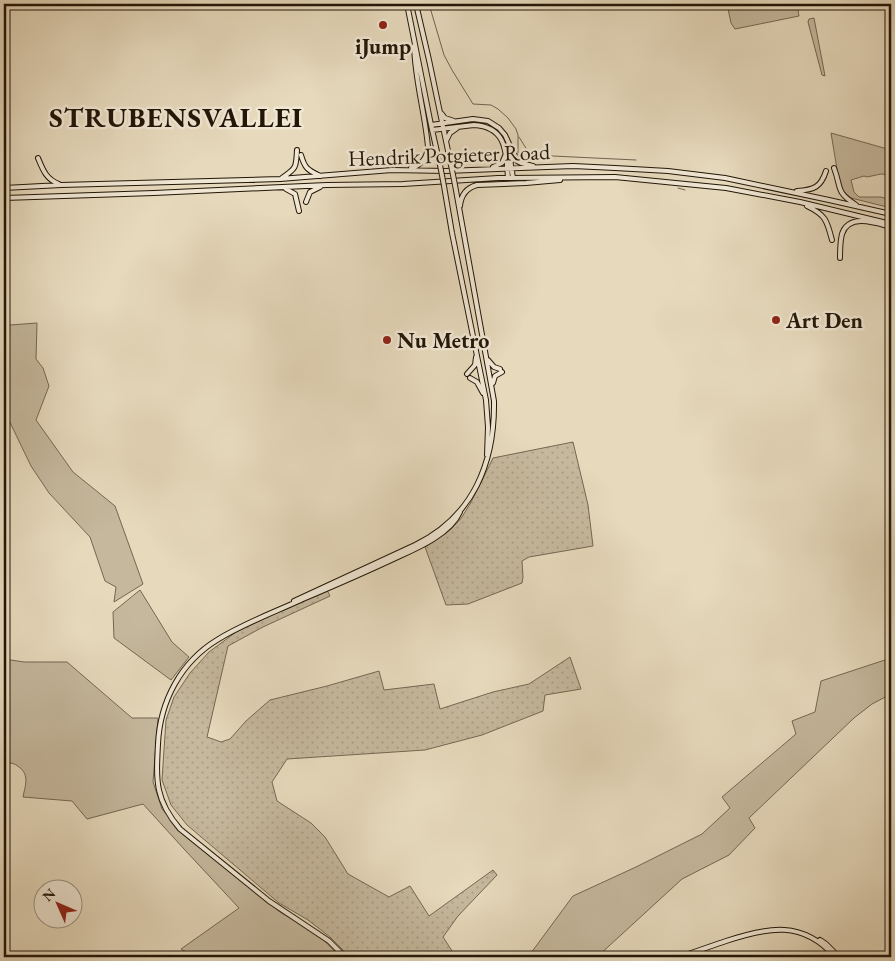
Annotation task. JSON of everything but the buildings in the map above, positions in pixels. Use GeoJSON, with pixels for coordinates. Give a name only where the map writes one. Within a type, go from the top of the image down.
{"type":"FeatureCollection","features":[{"type":"Feature","properties":{"kind":"main road"},"geometry":{"type":"LineString","coordinates":[[407,4],[486,400],[488,427],[487,457]]}},
{"type":"Feature","properties":{"kind":"main road"},"geometry":{"type":"LineString","coordinates":[[345,957],[329,940],[269,901],[180,829],[174,822],[164,806],[158,785],[160,719],[170,692],[181,674],[194,658],[216,640],[280,609],[302,596],[425,540],[460,512],[470,498],[481,476],[490,449],[494,427],[494,401],[455,185],[416,4]]}},
{"type":"Feature","properties":{"kind":"main road"},"geometry":{"type":"LineString","coordinates":[[392,170],[415,166],[422,162],[428,152],[414,58],[414,35]]}},
{"type":"Feature","properties":{"kind":"main road"},"geometry":{"type":"LineString","coordinates":[[438,109],[445,118],[456,122]]}},
{"type":"Feature","properties":{"kind":"main road"},"geometry":{"type":"LineString","coordinates":[[432,128],[473,119],[488,121],[499,128],[505,135],[518,162],[541,168]]}},
{"type":"Feature","properties":{"kind":"main road"},"geometry":{"type":"LineString","coordinates":[[443,126],[480,125],[491,129],[500,136],[503,142],[510,169]]}},
{"type":"Feature","properties":{"kind":"main road"},"geometry":{"type":"LineString","coordinates":[[446,142],[452,131],[464,126]]}},
{"type":"Feature","properties":{"kind":"main road"},"geometry":{"type":"LineString","coordinates":[[508,141],[511,178]]}},
{"type":"Feature","properties":{"kind":"main road"},"geometry":{"type":"LineString","coordinates":[[280,179],[295,168],[297,150]]}},
{"type":"Feature","properties":{"kind":"main road"},"geometry":{"type":"LineString","coordinates":[[485,169],[499,165],[506,154]]}},
{"type":"Feature","properties":{"kind":"main road"},"geometry":{"type":"LineString","coordinates":[[301,155],[306,167],[321,176]]}},
{"type":"Feature","properties":{"kind":"main road"},"geometry":{"type":"LineString","coordinates":[[38,158],[46,176],[61,185]]}},
{"type":"Feature","properties":{"kind":"main road","name":"Hendrik Potgieter Road"},"geometry":{"type":"LineString","coordinates":[[4,188],[202,180],[280,179],[392,170],[446,171],[573,166],[668,171],[725,178],[891,214]]}},
{"type":"Feature","properties":{"kind":"main road"},"geometry":{"type":"LineString","coordinates":[[834,168],[842,194],[860,207]]}},
{"type":"Feature","properties":{"kind":"main road"},"geometry":{"type":"LineString","coordinates":[[790,192],[816,188],[822,181],[826,171]]}},
{"type":"Feature","properties":{"kind":"main road"},"geometry":{"type":"LineString","coordinates":[[462,223],[461,199],[465,192],[477,185],[526,183],[585,177]]}},
{"type":"Feature","properties":{"kind":"main road","name":"Hendrik Potgieter Road"},"geometry":{"type":"LineString","coordinates":[[4,198],[154,194],[511,178],[615,177],[726,188],[800,202],[867,218],[891,226]]}},
{"type":"Feature","properties":{"kind":"main road"},"geometry":{"type":"LineString","coordinates":[[306,202],[310,192],[315,188],[326,185]]}},
{"type":"Feature","properties":{"kind":"main road"},"geometry":{"type":"LineString","coordinates":[[282,188],[290,190],[295,194],[299,211]]}},
{"type":"Feature","properties":{"kind":"main road"},"geometry":{"type":"LineString","coordinates":[[800,202],[823,216],[828,224],[832,240]]}},
{"type":"Feature","properties":{"kind":"main road"},"geometry":{"type":"LineString","coordinates":[[840,258],[843,233],[850,224],[862,221],[891,226]]}},
{"type":"Feature","properties":{"kind":"main road"},"geometry":{"type":"LineString","coordinates":[[476,352],[474,365],[469,376],[476,381],[486,400]]}},
{"type":"Feature","properties":{"kind":"main road"},"geometry":{"type":"LineString","coordinates":[[485,356],[492,366],[501,370],[494,378],[492,388]]}},
{"type":"Feature","properties":{"kind":"main road"},"geometry":{"type":"LineString","coordinates":[[679,957],[749,934],[775,929],[801,933],[819,942],[837,957]]}},
{"type":"Feature","properties":{"kind":"shaded area"},"geometry":{"type":"Polygon","coordinates":[[[727,4],[797,4],[799,16],[735,29],[731,23],[727,4]]]}},
{"type":"Feature","properties":{"kind":"shaded area"},"geometry":{"type":"Polygon","coordinates":[[[814,18],[825,76],[822,75],[808,22],[809,19],[814,18]]]}},
{"type":"Feature","properties":{"kind":"shaded area"},"geometry":{"type":"Polygon","coordinates":[[[831,133],[891,150],[891,175],[864,176],[851,180],[854,192],[859,197],[881,197],[891,200],[891,208],[851,198],[844,193],[839,181],[831,133]]]}},
{"type":"Feature","properties":{"kind":"shaded area"},"geometry":{"type":"Polygon","coordinates":[[[4,314],[10,325],[37,323],[36,359],[43,368],[49,386],[36,420],[73,472],[115,506],[143,584],[114,602],[116,587],[105,581],[90,537],[49,493],[31,466],[4,410],[4,314]]]}},
{"type":"Feature","properties":{"kind":"shaded area"},"geometry":{"type":"Polygon","coordinates":[[[573,442],[588,505],[593,546],[529,557],[522,561],[522,583],[468,604],[446,605],[425,547],[450,529],[462,517],[493,458],[573,442]]]}},
{"type":"Feature","properties":{"kind":"shaded area"},"geometry":{"type":"Polygon","coordinates":[[[140,590],[172,642],[189,657],[171,680],[114,638],[113,612],[140,590]]]}},
{"type":"Feature","properties":{"kind":"shaded area"},"geometry":{"type":"Polygon","coordinates":[[[327,590],[330,596],[263,627],[228,646],[207,737],[221,742],[230,739],[246,721],[270,700],[379,671],[384,690],[434,684],[440,709],[493,692],[529,684],[570,657],[581,689],[545,695],[543,711],[482,735],[425,750],[287,759],[272,782],[277,801],[311,823],[325,837],[348,874],[389,897],[410,886],[429,916],[493,870],[497,875],[458,916],[443,937],[456,957],[350,957],[330,937],[308,920],[279,903],[187,825],[171,805],[162,780],[166,720],[174,697],[190,673],[209,652],[236,632],[327,590]]]}},
{"type":"Feature","properties":{"kind":"shaded area"},"geometry":{"type":"Polygon","coordinates":[[[891,658],[891,694],[872,704],[854,718],[749,818],[755,828],[729,855],[682,879],[597,957],[528,957],[573,896],[702,834],[730,808],[722,797],[796,734],[792,721],[815,712],[821,681],[891,658]]]}},
{"type":"Feature","properties":{"kind":"shaded area"},"geometry":{"type":"Polygon","coordinates":[[[4,659],[24,662],[67,662],[132,718],[158,718],[153,782],[162,809],[181,831],[204,851],[280,912],[319,935],[340,957],[306,957],[301,951],[291,957],[194,957],[181,949],[239,908],[143,804],[87,819],[72,801],[23,797],[26,781],[25,774],[15,765],[10,763],[4,764],[4,659]]]}},
{"type":"Feature","properties":{"kind":"waterway"},"geometry":{"type":"LineString","coordinates":[[429,4],[444,55],[452,70],[473,104],[491,105],[508,118],[518,135],[519,157]]}},
{"type":"Feature","properties":{"kind":"waterway"},"geometry":{"type":"LineString","coordinates":[[519,137],[532,155],[636,160]]}},
{"type":"Feature","properties":{"kind":"waterway"},"geometry":{"type":"LineString","coordinates":[[678,188],[685,190]]}},
{"type":"Feature","properties":{"kind":"place","name":"iJump"},"geometry":{"type":"Point","coordinates":[383,25]}},
{"type":"Feature","properties":{"kind":"place","name":"Art Den"},"geometry":{"type":"Point","coordinates":[776,320]}},
{"type":"Feature","properties":{"kind":"place","name":"Nu Metro"},"geometry":{"type":"Point","coordinates":[387,340]}},
{"type":"Feature","properties":{"kind":"district","name":"STRUBENSVALLEI"},"geometry":{"type":"Point","coordinates":[176,117]}}]}
